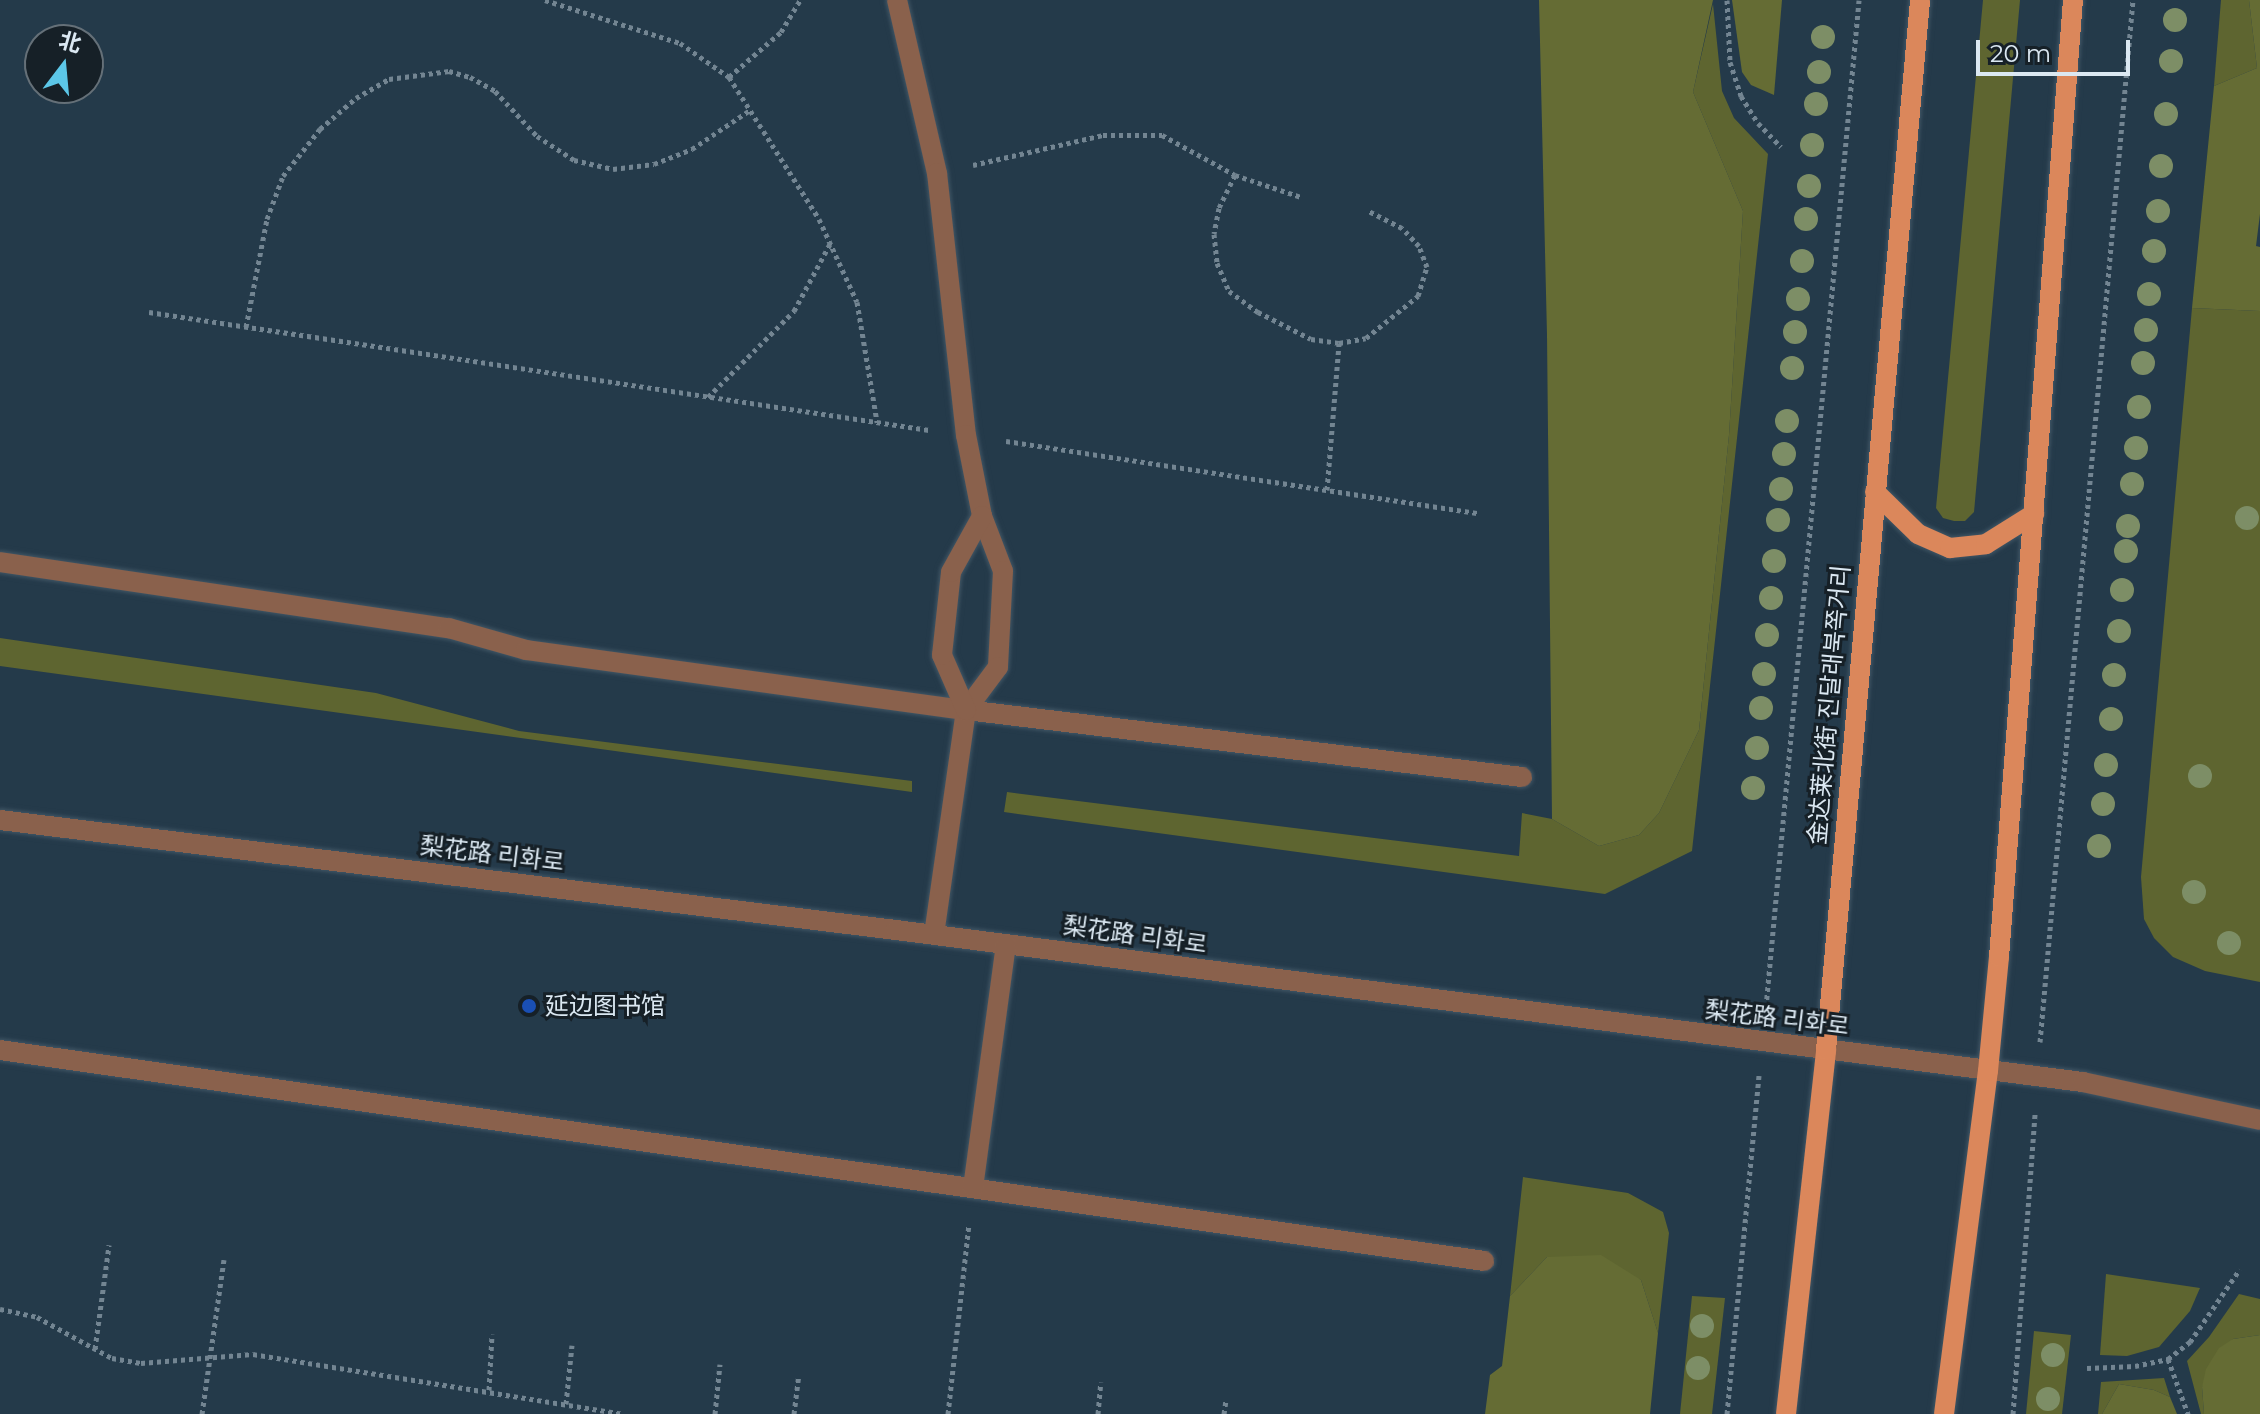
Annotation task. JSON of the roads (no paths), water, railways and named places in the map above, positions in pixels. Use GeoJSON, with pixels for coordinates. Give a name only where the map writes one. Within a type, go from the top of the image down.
{"type":"FeatureCollection","features":[{"type":"Feature","properties":{"kind":"main road","name":"金达莱北街 진달래북쪽거리"},"geometry":{"type":"LineString","coordinates":[[1786,1414],[1826,1050],[1920,0]]}},
{"type":"Feature","properties":{"kind":"main road"},"geometry":{"type":"LineString","coordinates":[[1944,1414],[1988,1071],[2073,0]]}},
{"type":"Feature","properties":{"kind":"main road"},"geometry":{"type":"LineString","coordinates":[[1875,492],[1918,534],[1950,548],[1986,544],[2034,514]]}},
{"type":"Feature","properties":{"kind":"street"},"geometry":{"type":"LineString","coordinates":[[897,0],[937,173],[966,435],[982,516],[1003,571],[998,667],[966,710],[934,935]]}},
{"type":"Feature","properties":{"kind":"street"},"geometry":{"type":"LineString","coordinates":[[966,710],[942,655],[951,572],[982,516]]}},
{"type":"Feature","properties":{"kind":"street"},"geometry":{"type":"LineString","coordinates":[[0,562],[449,628],[526,650],[966,710],[1522,777]]}},
{"type":"Feature","properties":{"kind":"street","name":"梨花路 리화로"},"geometry":{"type":"LineString","coordinates":[[0,820],[1006,944],[2083,1082],[2260,1120]]}},
{"type":"Feature","properties":{"kind":"street"},"geometry":{"type":"LineString","coordinates":[[973,1188],[1006,944]]}},
{"type":"Feature","properties":{"kind":"street"},"geometry":{"type":"LineString","coordinates":[[0,1050],[1484,1261]]}},
{"type":"Feature","properties":{"kind":"place","name":"延边图书馆"},"geometry":{"type":"Point","coordinates":[529,1006]}}]}
